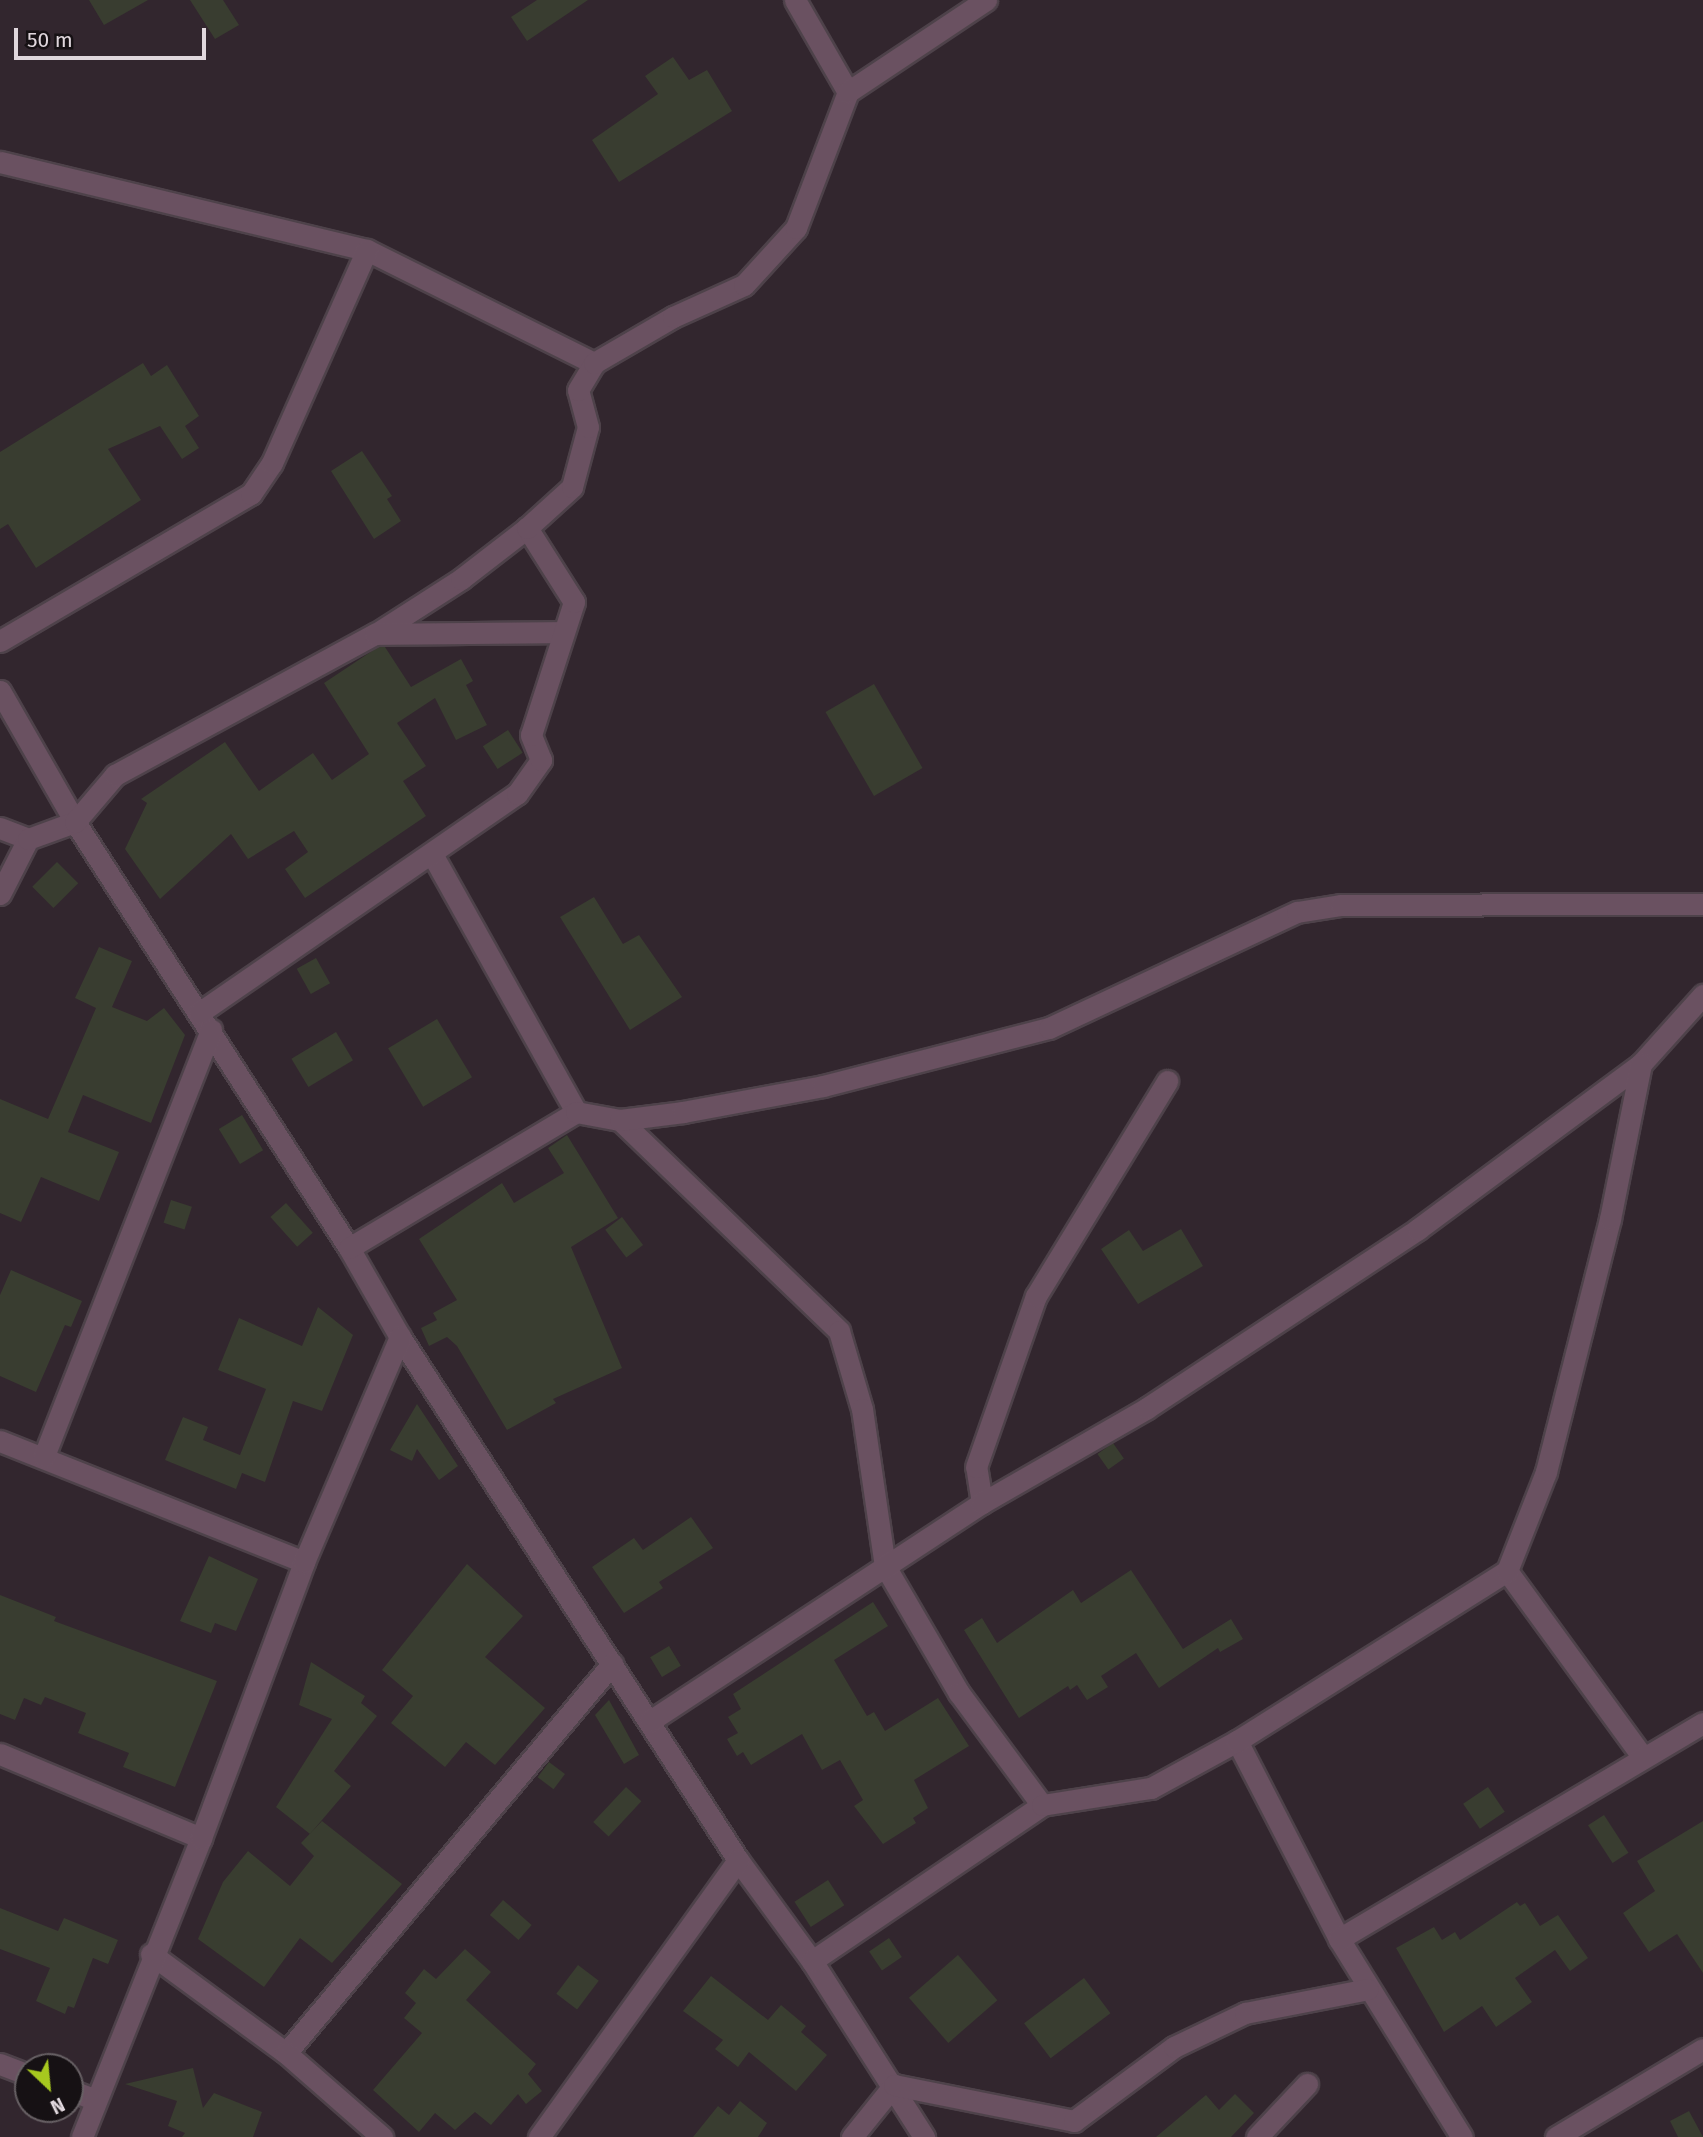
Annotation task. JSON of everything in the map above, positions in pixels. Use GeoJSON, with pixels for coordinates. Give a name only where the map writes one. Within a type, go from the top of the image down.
{"type":"FeatureCollection","features":[{"type":"Feature","properties":{"kind":"street"},"geometry":{"type":"LineString","coordinates":[[795,0],[848,92]]}},
{"type":"Feature","properties":{"kind":"street"},"geometry":{"type":"LineString","coordinates":[[0,828],[28,839],[75,822],[115,775],[375,634],[461,579],[527,528],[572,487],[587,427],[578,390],[594,363],[673,317],[744,285],[796,228],[848,92],[986,0]]}},
{"type":"Feature","properties":{"kind":"street"},"geometry":{"type":"LineString","coordinates":[[0,162],[368,250],[594,363]]}},
{"type":"Feature","properties":{"kind":"street"},"geometry":{"type":"LineString","coordinates":[[0,641],[251,494],[272,463],[368,250]]}},
{"type":"Feature","properties":{"kind":"street"},"geometry":{"type":"LineString","coordinates":[[199,1013],[517,794],[541,760],[531,735],[574,603],[527,528]]}},
{"type":"Feature","properties":{"kind":"street"},"geometry":{"type":"LineString","coordinates":[[375,634],[563,632]]}},
{"type":"Feature","properties":{"kind":"street"},"geometry":{"type":"LineString","coordinates":[[0,691],[75,822],[349,1248],[400,1337],[738,1860],[812,1961],[894,2085],[924,2137]]}},
{"type":"Feature","properties":{"kind":"street"},"geometry":{"type":"LineString","coordinates":[[0,894],[28,839]]}},
{"type":"Feature","properties":{"kind":"street"},"geometry":{"type":"LineString","coordinates":[[432,854],[576,1112]]}},
{"type":"Feature","properties":{"kind":"street"},"geometry":{"type":"LineString","coordinates":[[349,1248],[576,1112],[620,1120],[823,1086],[1049,1028],[1297,912],[1341,905],[1703,904]]}},
{"type":"Feature","properties":{"kind":"street"},"geometry":{"type":"LineString","coordinates":[[650,1721],[982,1503],[1147,1408],[1347,1277],[1641,1064],[1703,995]]}},
{"type":"Feature","properties":{"kind":"street"},"geometry":{"type":"LineString","coordinates":[[44,1456],[211,1030]]}},
{"type":"Feature","properties":{"kind":"street"},"geometry":{"type":"LineString","coordinates":[[812,1961],[1042,1805],[1151,1788],[1237,1741],[1507,1571],[1546,1472],[1610,1219],[1641,1064]]}},
{"type":"Feature","properties":{"kind":"street"},"geometry":{"type":"LineString","coordinates":[[982,1503],[976,1467],[1036,1296],[1167,1081]]}},
{"type":"Feature","properties":{"kind":"street"},"geometry":{"type":"LineString","coordinates":[[620,1120],[839,1331],[862,1409],[885,1566],[959,1693],[1042,1805]]}},
{"type":"Feature","properties":{"kind":"street"},"geometry":{"type":"LineString","coordinates":[[82,2137],[152,1954],[201,1838],[304,1562],[400,1337]]}},
{"type":"Feature","properties":{"kind":"street"},"geometry":{"type":"LineString","coordinates":[[0,1440],[304,1562]]}},
{"type":"Feature","properties":{"kind":"street"},"geometry":{"type":"LineString","coordinates":[[1507,1571],[1642,1756]]}},
{"type":"Feature","properties":{"kind":"street"},"geometry":{"type":"LineString","coordinates":[[286,2053],[612,1664]]}},
{"type":"Feature","properties":{"kind":"street"},"geometry":{"type":"LineString","coordinates":[[1339,1938],[1642,1756],[1703,1723]]}},
{"type":"Feature","properties":{"kind":"street"},"geometry":{"type":"LineString","coordinates":[[1237,1741],[1339,1938],[1368,1989],[1462,2137]]}},
{"type":"Feature","properties":{"kind":"street"},"geometry":{"type":"LineString","coordinates":[[0,1754],[201,1838]]}},
{"type":"Feature","properties":{"kind":"street"},"geometry":{"type":"LineString","coordinates":[[539,2137],[738,1860]]}},
{"type":"Feature","properties":{"kind":"street"},"geometry":{"type":"LineString","coordinates":[[152,1954],[286,2053],[382,2137]]}},
{"type":"Feature","properties":{"kind":"street"},"geometry":{"type":"LineString","coordinates":[[894,2085],[1079,2129],[1174,2047],[1245,2013],[1368,1989]]}},
{"type":"Feature","properties":{"kind":"street"},"geometry":{"type":"LineString","coordinates":[[1556,2137],[1700,2059]]}},
{"type":"Feature","properties":{"kind":"street"},"geometry":{"type":"LineString","coordinates":[[1257,2137],[1307,2084]]}},
{"type":"Feature","properties":{"kind":"street"},"geometry":{"type":"LineString","coordinates":[[852,2137],[894,2085]]}},
{"type":"Feature","properties":{"kind":"street"},"geometry":{"type":"LineString","coordinates":[[84,2095],[96,2100]]}},
{"type":"Feature","properties":{"kind":"building"},"geometry":{"type":"Polygon","coordinates":[[[89,0],[148,0],[104,25],[89,0]]]}},
{"type":"Feature","properties":{"kind":"building"},"geometry":{"type":"Polygon","coordinates":[[[190,0],[223,0],[239,25],[215,39],[190,0]]]}},
{"type":"Feature","properties":{"kind":"building"},"geometry":{"type":"Polygon","coordinates":[[[537,0],[588,0],[527,41],[511,17],[537,0]]]}},
{"type":"Feature","properties":{"kind":"building"},"geometry":{"type":"Polygon","coordinates":[[[673,57],[689,80],[707,70],[732,111],[619,182],[592,140],[658,94],[645,76],[673,57]]]}},
{"type":"Feature","properties":{"kind":"building"},"geometry":{"type":"Polygon","coordinates":[[[143,363],[151,376],[167,365],[199,416],[185,426],[199,448],[182,459],[160,426],[108,449],[141,500],[36,568],[8,524],[0,529],[0,452],[143,363]]]}},
{"type":"Feature","properties":{"kind":"building"},"geometry":{"type":"Polygon","coordinates":[[[362,451],[392,496],[387,499],[401,521],[374,539],[331,471],[362,451]]]}},
{"type":"Feature","properties":{"kind":"building"},"geometry":{"type":"Polygon","coordinates":[[[378,647],[385,647],[411,687],[461,659],[473,681],[466,685],[487,725],[456,740],[435,698],[397,723],[426,766],[403,781],[426,816],[305,898],[285,869],[308,852],[294,831],[248,859],[231,834],[160,899],[125,849],[147,803],[141,799],[225,742],[259,791],[313,753],[332,780],[369,754],[324,683],[378,647]]]}},
{"type":"Feature","properties":{"kind":"building"},"geometry":{"type":"Polygon","coordinates":[[[874,684],[922,768],[874,796],[826,712],[874,684]]]}},
{"type":"Feature","properties":{"kind":"building"},"geometry":{"type":"Polygon","coordinates":[[[508,730],[523,753],[498,769],[483,746],[508,730]]]}},
{"type":"Feature","properties":{"kind":"building"},"geometry":{"type":"Polygon","coordinates":[[[57,862],[78,883],[53,908],[32,887],[57,862]]]}},
{"type":"Feature","properties":{"kind":"building"},"geometry":{"type":"Polygon","coordinates":[[[594,897],[623,944],[639,935],[682,997],[630,1030],[560,917],[594,897]]]}},
{"type":"Feature","properties":{"kind":"building"},"geometry":{"type":"Polygon","coordinates":[[[99,947],[132,961],[112,1007],[147,1021],[164,1008],[185,1035],[151,1123],[83,1095],[68,1132],[119,1152],[99,1201],[41,1177],[21,1222],[0,1213],[0,1099],[48,1119],[96,1008],[75,998],[99,947]]]}},
{"type":"Feature","properties":{"kind":"building"},"geometry":{"type":"Polygon","coordinates":[[[316,958],[330,983],[311,994],[297,969],[316,958]]]}},
{"type":"Feature","properties":{"kind":"building"},"geometry":{"type":"Polygon","coordinates":[[[437,1019],[472,1077],[423,1107],[388,1048],[437,1019]]]}},
{"type":"Feature","properties":{"kind":"building"},"geometry":{"type":"Polygon","coordinates":[[[336,1032],[353,1060],[308,1087],[291,1059],[336,1032]]]}},
{"type":"Feature","properties":{"kind":"building"},"geometry":{"type":"Polygon","coordinates":[[[242,1115],[263,1150],[240,1164],[219,1129],[242,1115]]]}},
{"type":"Feature","properties":{"kind":"building"},"geometry":{"type":"Polygon","coordinates":[[[567,1135],[618,1218],[571,1247],[622,1368],[553,1399],[556,1403],[507,1430],[457,1346],[447,1337],[429,1346],[421,1328],[437,1320],[433,1313],[457,1300],[419,1239],[502,1183],[514,1203],[564,1173],[548,1148],[567,1135]]]}},
{"type":"Feature","properties":{"kind":"building"},"geometry":{"type":"Polygon","coordinates":[[[171,1200],[192,1207],[185,1230],[164,1223],[171,1200]]]}},
{"type":"Feature","properties":{"kind":"building"},"geometry":{"type":"Polygon","coordinates":[[[286,1203],[313,1233],[297,1247],[270,1217],[286,1203]]]}},
{"type":"Feature","properties":{"kind":"building"},"geometry":{"type":"Polygon","coordinates":[[[622,1217],[643,1245],[626,1258],[605,1230],[622,1217]]]}},
{"type":"Feature","properties":{"kind":"building"},"geometry":{"type":"Polygon","coordinates":[[[1181,1229],[1203,1266],[1138,1304],[1101,1249],[1129,1230],[1143,1251],[1181,1229]]]}},
{"type":"Feature","properties":{"kind":"building"},"geometry":{"type":"Polygon","coordinates":[[[11,1270],[82,1301],[71,1327],[65,1325],[36,1392],[0,1376],[0,1295],[11,1270]]]}},
{"type":"Feature","properties":{"kind":"building"},"geometry":{"type":"Polygon","coordinates":[[[318,1307],[353,1335],[322,1411],[293,1401],[265,1482],[242,1473],[236,1489],[165,1460],[183,1417],[208,1427],[203,1440],[240,1455],[266,1389],[218,1370],[239,1318],[302,1346],[318,1307]]]}},
{"type":"Feature","properties":{"kind":"building"},"geometry":{"type":"Polygon","coordinates":[[[417,1404],[458,1466],[439,1480],[417,1449],[412,1461],[390,1450],[417,1404]]]}},
{"type":"Feature","properties":{"kind":"building"},"geometry":{"type":"Polygon","coordinates":[[[1113,1443],[1124,1459],[1108,1469],[1097,1454],[1113,1443]]]}},
{"type":"Feature","properties":{"kind":"building"},"geometry":{"type":"Polygon","coordinates":[[[691,1517],[713,1548],[659,1582],[663,1588],[624,1613],[592,1567],[634,1538],[643,1550],[691,1517]]]}},
{"type":"Feature","properties":{"kind":"building"},"geometry":{"type":"Polygon","coordinates":[[[209,1556],[258,1579],[236,1631],[215,1623],[211,1633],[180,1621],[209,1556]]]}},
{"type":"Feature","properties":{"kind":"building"},"geometry":{"type":"Polygon","coordinates":[[[467,1564],[523,1616],[485,1657],[545,1708],[495,1765],[466,1742],[445,1767],[391,1723],[413,1696],[382,1670],[467,1564]]]}},
{"type":"Feature","properties":{"kind":"building"},"geometry":{"type":"Polygon","coordinates":[[[1131,1570],[1183,1649],[1231,1619],[1243,1639],[1220,1652],[1218,1648],[1159,1688],[1136,1653],[1101,1676],[1108,1687],[1087,1700],[1077,1685],[1070,1690],[1068,1686],[1019,1718],[964,1630],[982,1618],[997,1643],[1073,1590],[1081,1603],[1131,1570]]]}},
{"type":"Feature","properties":{"kind":"building"},"geometry":{"type":"Polygon","coordinates":[[[0,1595],[56,1617],[54,1621],[217,1681],[175,1787],[123,1767],[129,1753],[78,1733],[86,1713],[45,1697],[41,1705],[24,1698],[15,1720],[0,1714],[0,1595]]]}},
{"type":"Feature","properties":{"kind":"building"},"geometry":{"type":"Polygon","coordinates":[[[873,1602],[888,1626],[834,1660],[867,1716],[874,1712],[885,1731],[938,1698],[969,1746],[914,1780],[928,1808],[913,1818],[916,1823],[883,1844],[854,1806],[863,1800],[840,1760],[822,1770],[802,1734],[751,1765],[743,1752],[737,1756],[727,1739],[738,1733],[728,1717],[741,1709],[733,1694],[873,1602]]]}},
{"type":"Feature","properties":{"kind":"building"},"geometry":{"type":"Polygon","coordinates":[[[669,1646],[681,1666],[662,1677],[650,1657],[669,1646]]]}},
{"type":"Feature","properties":{"kind":"building"},"geometry":{"type":"Polygon","coordinates":[[[311,1662],[365,1696],[361,1703],[377,1716],[334,1771],[351,1786],[310,1834],[276,1807],[332,1719],[299,1705],[311,1662]]]}},
{"type":"Feature","properties":{"kind":"building"},"geometry":{"type":"Polygon","coordinates":[[[609,1700],[639,1755],[624,1764],[595,1715],[609,1700]]]}},
{"type":"Feature","properties":{"kind":"building"},"geometry":{"type":"Polygon","coordinates":[[[549,1762],[565,1774],[554,1789],[538,1777],[549,1762]]]}},
{"type":"Feature","properties":{"kind":"building"},"geometry":{"type":"Polygon","coordinates":[[[626,1787],[641,1801],[609,1836],[593,1822],[626,1787]]]}},
{"type":"Feature","properties":{"kind":"building"},"geometry":{"type":"Polygon","coordinates":[[[1488,1787],[1505,1812],[1480,1829],[1463,1804],[1488,1787]]]}},
{"type":"Feature","properties":{"kind":"building"},"geometry":{"type":"Polygon","coordinates":[[[1604,1815],[1629,1853],[1613,1863],[1588,1825],[1604,1815]]]}},
{"type":"Feature","properties":{"kind":"building"},"geometry":{"type":"Polygon","coordinates":[[[322,1821],[402,1884],[332,1963],[300,1938],[264,1987],[198,1939],[223,1882],[248,1851],[290,1886],[314,1856],[301,1843],[322,1821]]]}},
{"type":"Feature","properties":{"kind":"building"},"geometry":{"type":"Polygon","coordinates":[[[1703,1821],[1703,1973],[1677,1934],[1649,1952],[1623,1913],[1655,1891],[1637,1861],[1703,1821]]]}},
{"type":"Feature","properties":{"kind":"building"},"geometry":{"type":"Polygon","coordinates":[[[828,1880],[844,1905],[811,1927],[794,1902],[828,1880]]]}},
{"type":"Feature","properties":{"kind":"building"},"geometry":{"type":"Polygon","coordinates":[[[503,1900],[532,1925],[519,1940],[490,1915],[503,1900]]]}},
{"type":"Feature","properties":{"kind":"building"},"geometry":{"type":"Polygon","coordinates":[[[1517,1902],[1520,1906],[1525,1903],[1540,1926],[1558,1915],[1588,1958],[1570,1971],[1555,1950],[1515,1978],[1532,2002],[1496,2027],[1482,2006],[1444,2032],[1396,1948],[1434,1927],[1442,1940],[1455,1932],[1460,1940],[1517,1902]]]}},
{"type":"Feature","properties":{"kind":"building"},"geometry":{"type":"Polygon","coordinates":[[[0,1908],[58,1931],[64,1918],[118,1940],[108,1964],[93,1958],[74,2008],[68,2006],[65,2014],[36,2001],[50,1968],[0,1949],[0,1908]]]}},
{"type":"Feature","properties":{"kind":"building"},"geometry":{"type":"Polygon","coordinates":[[[889,1938],[902,1957],[882,1970],[869,1951],[889,1938]]]}},
{"type":"Feature","properties":{"kind":"building"},"geometry":{"type":"Polygon","coordinates":[[[465,1949],[491,1972],[466,2000],[536,2064],[528,2074],[542,2091],[526,2104],[518,2094],[491,2125],[475,2112],[455,2130],[435,2113],[419,2132],[373,2090],[422,2033],[404,2018],[416,2003],[405,1993],[424,1969],[436,1979],[465,1949]]]}},
{"type":"Feature","properties":{"kind":"building"},"geometry":{"type":"Polygon","coordinates":[[[958,1955],[997,2000],[948,2043],[909,1998],[958,1955]]]}},
{"type":"Feature","properties":{"kind":"building"},"geometry":{"type":"Polygon","coordinates":[[[578,1965],[599,1981],[577,2009],[556,1994],[578,1965]]]}},
{"type":"Feature","properties":{"kind":"building"},"geometry":{"type":"Polygon","coordinates":[[[711,1976],[768,2020],[781,2005],[806,2026],[801,2032],[827,2055],[796,2091],[749,2052],[738,2067],[715,2049],[723,2040],[683,2011],[711,1976]]]}},
{"type":"Feature","properties":{"kind":"building"},"geometry":{"type":"Polygon","coordinates":[[[1084,1978],[1110,2013],[1051,2058],[1024,2023],[1084,1978]]]}},
{"type":"Feature","properties":{"kind":"building"},"geometry":{"type":"Polygon","coordinates":[[[193,2068],[203,2108],[214,2093],[262,2112],[253,2137],[182,2137],[185,2133],[168,2126],[177,2101],[125,2084],[193,2068]]]}},
{"type":"Feature","properties":{"kind":"building"},"geometry":{"type":"Polygon","coordinates":[[[1235,2094],[1254,2113],[1231,2137],[1156,2137],[1206,2095],[1219,2110],[1235,2094]]]}},
{"type":"Feature","properties":{"kind":"building"},"geometry":{"type":"Polygon","coordinates":[[[740,2101],[767,2123],[758,2137],[693,2137],[718,2106],[729,2115],[740,2101]]]}},
{"type":"Feature","properties":{"kind":"building"},"geometry":{"type":"Polygon","coordinates":[[[1689,2111],[1703,2137],[1678,2137],[1670,2121],[1689,2111]]]}}]}
